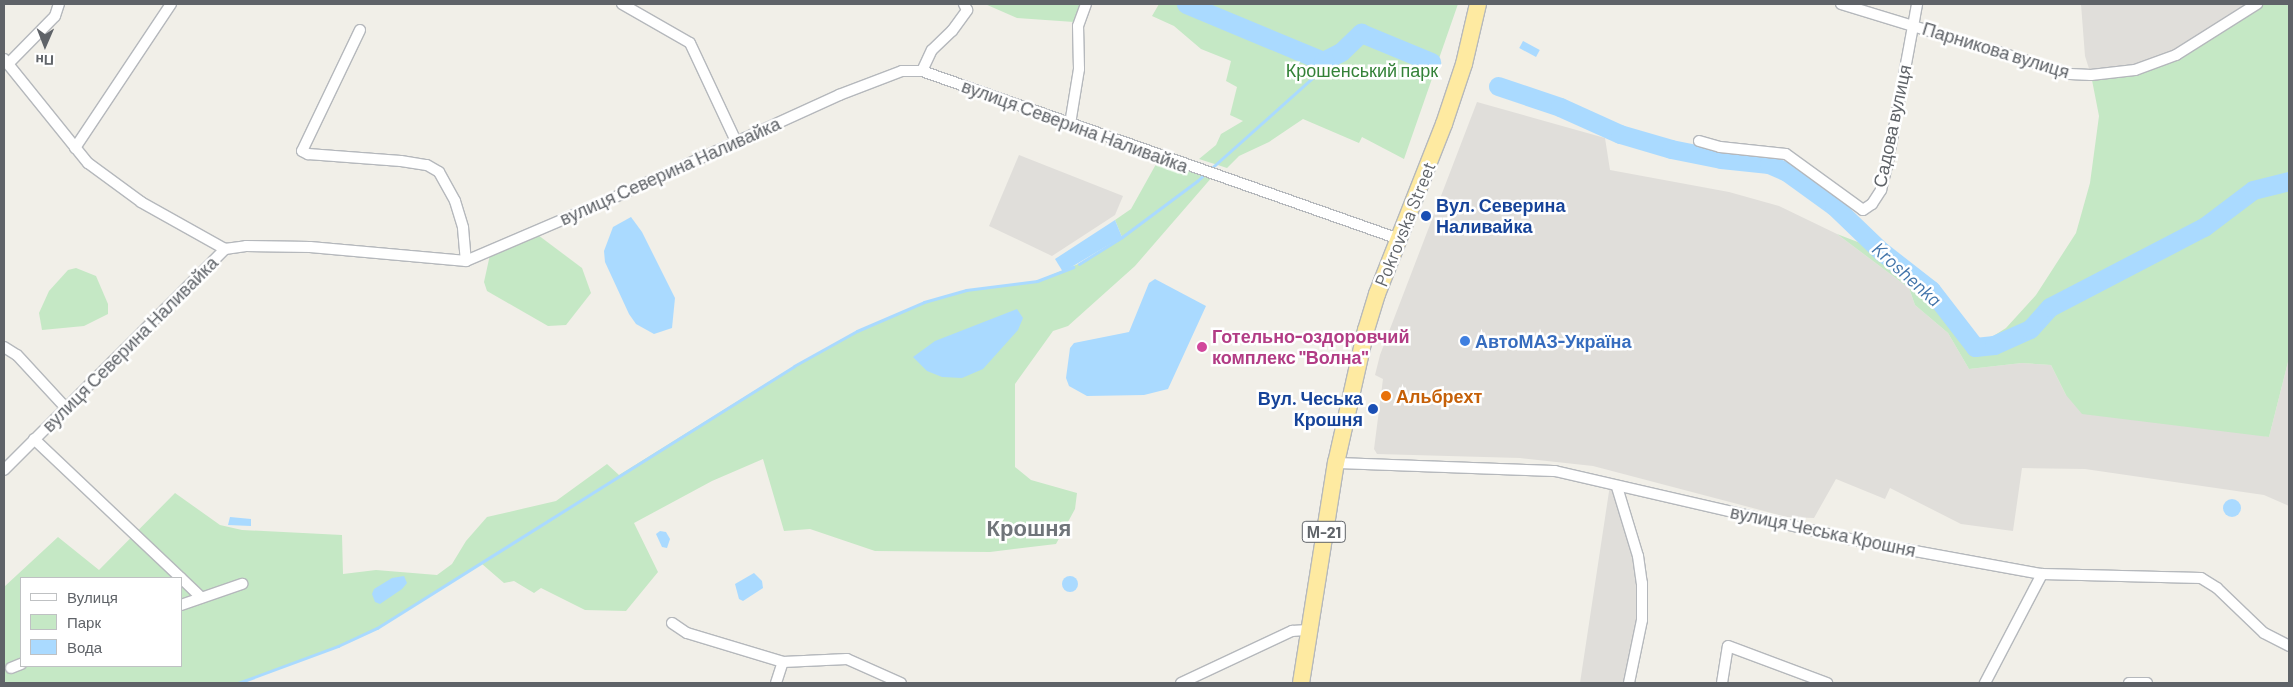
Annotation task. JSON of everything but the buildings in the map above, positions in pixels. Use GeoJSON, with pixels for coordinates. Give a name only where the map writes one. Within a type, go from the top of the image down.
{"type":"FeatureCollection","features":[{"type":"Feature","properties":{"kind":"highway","name":"Pokrovska Street"},"geometry":{"type":"LineString","coordinates":[[1301,683],[1336,463],[1366,330],[1444,124],[1466,55],[1478,4]]}},
{"type":"Feature","properties":{"kind":"street"},"geometry":{"type":"LineString","coordinates":[[59,4],[54,16],[6,62],[75,148],[114,185],[225,249]]}},
{"type":"Feature","properties":{"kind":"street"},"geometry":{"type":"LineString","coordinates":[[75,148],[171,4]]}},
{"type":"Feature","properties":{"kind":"street"},"geometry":{"type":"LineString","coordinates":[[622,4],[690,44],[736,141]]}},
{"type":"Feature","properties":{"kind":"street"},"geometry":{"type":"LineString","coordinates":[[922,71],[932,50],[952,31],[967,10],[964,4]]}},
{"type":"Feature","properties":{"kind":"street"},"geometry":{"type":"LineString","coordinates":[[1070,124],[1079,69],[1078,26],[1086,4]]}},
{"type":"Feature","properties":{"kind":"street","name":"Парникова вулиця"},"geometry":{"type":"LineString","coordinates":[[1841,4],[2070,74],[2091,75],[2135,70],[2176,55],[2257,4]]}},
{"type":"Feature","properties":{"kind":"street","name":"Садова вулиця"},"geometry":{"type":"LineString","coordinates":[[1699,141],[1728,148],[1786,154],[1863,210],[1872,204],[1881,190],[1896,124],[1917,4]]}},
{"type":"Feature","properties":{"kind":"street"},"geometry":{"type":"LineString","coordinates":[[360,30],[302,151],[308,154],[401,161],[426,165],[439,172],[455,201],[463,228],[466,261]]}},
{"type":"Feature","properties":{"kind":"street","name":"вулиця Северина Наливайка"},"geometry":{"type":"LineString","coordinates":[[4,470],[64,407],[225,249],[246,246],[310,247],[466,261],[611,200],[736,141],[902,71],[922,71],[1399,239]]}},
{"type":"Feature","properties":{"kind":"street"},"geometry":{"type":"LineString","coordinates":[[4,347],[17,355],[64,407]]}},
{"type":"Feature","properties":{"kind":"street"},"geometry":{"type":"LineString","coordinates":[[34,439],[180,577]]}},
{"type":"Feature","properties":{"kind":"street","name":"вулиця Чеська Крошня"},"geometry":{"type":"LineString","coordinates":[[1336,463],[1555,471],[1617,487],[1849,539],[2042,574],[2201,578],[2217,588],[2264,633],[2289,646]]}},
{"type":"Feature","properties":{"kind":"street"},"geometry":{"type":"LineString","coordinates":[[1617,487],[1638,556],[1642,583],[1642,620],[1629,683]]}},
{"type":"Feature","properties":{"kind":"street"},"geometry":{"type":"LineString","coordinates":[[1985,683],[2042,574]]}},
{"type":"Feature","properties":{"kind":"street"},"geometry":{"type":"LineString","coordinates":[[182,579],[201,597]]}},
{"type":"Feature","properties":{"kind":"street"},"geometry":{"type":"LineString","coordinates":[[182,605],[242,584]]}},
{"type":"Feature","properties":{"kind":"street"},"geometry":{"type":"LineString","coordinates":[[672,623],[687,632],[783,662],[847,659],[901,683]]}},
{"type":"Feature","properties":{"kind":"street"},"geometry":{"type":"LineString","coordinates":[[1181,683],[1292,631],[1308,630]]}},
{"type":"Feature","properties":{"kind":"street"},"geometry":{"type":"LineString","coordinates":[[1722,683],[1728,646],[1827,683]]}},
{"type":"Feature","properties":{"kind":"street"},"geometry":{"type":"LineString","coordinates":[[776,683],[783,662]]}},
{"type":"Feature","properties":{"kind":"street"},"geometry":{"type":"LineString","coordinates":[[11,668],[20,664]]}},
{"type":"Feature","properties":{"kind":"street"},"geometry":{"type":"LineString","coordinates":[[2129,683],[2148,683]]}},
{"type":"Feature","properties":{"kind":"shaded area"},"geometry":{"type":"Polygon","coordinates":[[[2081,4],[2257,4],[2176,55],[2135,70],[2091,75],[2085,56],[2081,4]]]}},
{"type":"Feature","properties":{"kind":"shaded area"},"geometry":{"type":"Polygon","coordinates":[[[1477,102],[1605,138],[1610,170],[1729,192],[1779,206],[1837,234],[1909,288],[1915,305],[1948,333],[1969,369],[2022,363],[2051,365],[2066,395],[2269,437],[2289,358],[2289,506],[2264,495],[2085,469],[2022,468],[2013,531],[1961,524],[1890,488],[1885,499],[1836,479],[1814,518],[1787,517],[1593,466],[1520,458],[1377,454],[1374,449],[1383,379],[1375,375],[1380,355],[1477,102]]]}},
{"type":"Feature","properties":{"kind":"shaded area"},"geometry":{"type":"Polygon","coordinates":[[[1019,155],[1123,196],[1115,215],[1052,256],[989,226],[1019,155]]]}},
{"type":"Feature","properties":{"kind":"shaded area"},"geometry":{"type":"Polygon","coordinates":[[[1610,485],[1617,487],[1642,583],[1629,683],[1580,683],[1610,485]]]}},
{"type":"Feature","properties":{"kind":"green space"},"geometry":{"type":"Polygon","coordinates":[[[985,4],[1083,4],[1074,22],[1017,18],[985,4]]]}},
{"type":"Feature","properties":{"kind":"green space","name":"Крошенський парк"},"geometry":{"type":"Polygon","coordinates":[[[1159,4],[1458,4],[1404,159],[1362,137],[1359,143],[1303,119],[1269,142],[1239,156],[1227,168],[1199,159],[1216,145],[1221,134],[1243,121],[1230,115],[1237,87],[1226,81],[1231,61],[1201,49],[1174,26],[1152,16],[1159,4]]]}},
{"type":"Feature","properties":{"kind":"green space"},"geometry":{"type":"Polygon","coordinates":[[[2257,4],[2289,4],[2289,358],[2269,437],[2082,414],[2066,395],[2051,365],[2022,363],[1969,369],[1948,333],[1915,305],[1909,288],[1837,234],[1881,251],[1931,290],[1976,347],[2006,328],[2036,295],[2076,233],[2090,183],[2099,116],[2091,75],[2135,70],[2176,55],[2257,4]]]}},
{"type":"Feature","properties":{"kind":"green space"},"geometry":{"type":"Polygon","coordinates":[[[1160,157],[1213,176],[1135,266],[1068,326],[1053,331],[1015,384],[1015,467],[1031,480],[1077,493],[1075,509],[1056,544],[990,552],[875,551],[810,529],[784,531],[763,459],[712,481],[634,523],[658,572],[626,611],[585,610],[541,588],[534,593],[514,581],[504,583],[482,564],[377,628],[338,646],[238,683],[4,683],[4,587],[58,537],[99,570],[175,493],[220,525],[242,530],[342,535],[343,574],[376,570],[437,575],[452,564],[466,541],[487,517],[556,501],[607,464],[619,475],[794,366],[857,331],[924,302],[966,290],[1037,281],[1083,262],[1122,237],[1115,220],[1131,209],[1160,157]]]}},
{"type":"Feature","properties":{"kind":"green space"},"geometry":{"type":"Polygon","coordinates":[[[534,232],[582,268],[591,293],[566,325],[548,326],[487,291],[484,282],[491,250],[534,232]]]}},
{"type":"Feature","properties":{"kind":"green space"},"geometry":{"type":"Polygon","coordinates":[[[76,268],[96,276],[108,304],[108,314],[84,326],[42,330],[39,313],[49,291],[68,270],[76,268]]]}},
{"type":"Feature","properties":{"kind":"water"},"geometry":{"type":"Polygon","coordinates":[[[1523,41],[1540,50],[1536,57],[1519,48],[1523,41]]]}},
{"type":"Feature","properties":{"kind":"water"},"geometry":{"type":"Polygon","coordinates":[[[631,217],[642,232],[675,298],[672,328],[654,334],[636,324],[629,314],[605,262],[604,251],[613,227],[631,217]]]}},
{"type":"Feature","properties":{"kind":"water"},"geometry":{"type":"Polygon","coordinates":[[[1115,220],[1122,237],[1063,272],[1055,259],[1115,220]]]}},
{"type":"Feature","properties":{"kind":"water"},"geometry":{"type":"Polygon","coordinates":[[[1155,279],[1206,306],[1168,389],[1144,395],[1087,396],[1069,386],[1066,378],[1070,348],[1074,343],[1129,332],[1149,283],[1155,279]]]}},
{"type":"Feature","properties":{"kind":"water"},"geometry":{"type":"Polygon","coordinates":[[[1017,309],[1023,318],[1018,330],[983,369],[962,378],[942,377],[927,371],[913,357],[935,341],[1017,309]]]}},
{"type":"Feature","properties":{"kind":"water"},"geometry":{"type":"Polygon","coordinates":[[[2228,499],[2236,499],[2241,504],[2239,515],[2228,517],[2223,512],[2223,504],[2228,499]]]}},
{"type":"Feature","properties":{"kind":"water"},"geometry":{"type":"Polygon","coordinates":[[[230,517],[251,519],[251,526],[228,525],[230,517]]]}},
{"type":"Feature","properties":{"kind":"water"},"geometry":{"type":"Polygon","coordinates":[[[660,531],[666,532],[670,539],[667,548],[662,547],[656,534],[660,531]]]}},
{"type":"Feature","properties":{"kind":"water"},"geometry":{"type":"Polygon","coordinates":[[[754,573],[762,581],[763,588],[743,601],[739,599],[735,584],[754,573]]]}},
{"type":"Feature","properties":{"kind":"water"},"geometry":{"type":"Polygon","coordinates":[[[404,576],[407,583],[402,589],[380,604],[375,602],[372,594],[374,589],[392,578],[404,576]]]}},
{"type":"Feature","properties":{"kind":"water"},"geometry":{"type":"Polygon","coordinates":[[[1067,576],[1073,576],[1078,581],[1076,590],[1067,592],[1062,587],[1062,581],[1067,576]]]}},
{"type":"Feature","properties":{"kind":"waterway","name":"Kroshenka"},"geometry":{"type":"LineString","coordinates":[[1186,4],[1323,61],[1341,52],[1361,33],[1431,62]]}},
{"type":"Feature","properties":{"kind":"waterway"},"geometry":{"type":"LineString","coordinates":[[1079,264],[1122,237],[1197,181],[1312,78],[1323,61]]}},
{"type":"Feature","properties":{"kind":"waterway","name":"Kroshenka"},"geometry":{"type":"LineString","coordinates":[[1498,86],[1560,107],[1620,134],[1671,149],[1721,159],[1769,164],[1787,172],[1834,206],[1881,251],[1931,290],[1975,347],[1994,345],[2030,329],[2050,307],[2204,227],[2253,190],[2289,181]]}},
{"type":"Feature","properties":{"kind":"waterway"},"geometry":{"type":"LineString","coordinates":[[238,683],[338,646],[377,628],[794,366],[857,331],[924,302],[966,290],[1037,281],[1073,267]]}},
{"type":"Feature","properties":{"kind":"place","name":"Вул. Северина Наливайка"},"geometry":{"type":"Point","coordinates":[1426,216]}},
{"type":"Feature","properties":{"kind":"place","name":"АвтоМАЗ-Україна"},"geometry":{"type":"Point","coordinates":[1465,341]}},
{"type":"Feature","properties":{"kind":"place","name":"Готельно-оздоровчий комплекс \"Волна\""},"geometry":{"type":"Point","coordinates":[1202,347]}},
{"type":"Feature","properties":{"kind":"place","name":"Альбрехт"},"geometry":{"type":"Point","coordinates":[1386,396]}},
{"type":"Feature","properties":{"kind":"place","name":"Вул. Чеська Крошня"},"geometry":{"type":"Point","coordinates":[1373,409]}},
{"type":"Feature","properties":{"kind":"district","name":"Крошня"},"geometry":{"type":"Point","coordinates":[1029,528]}}]}
